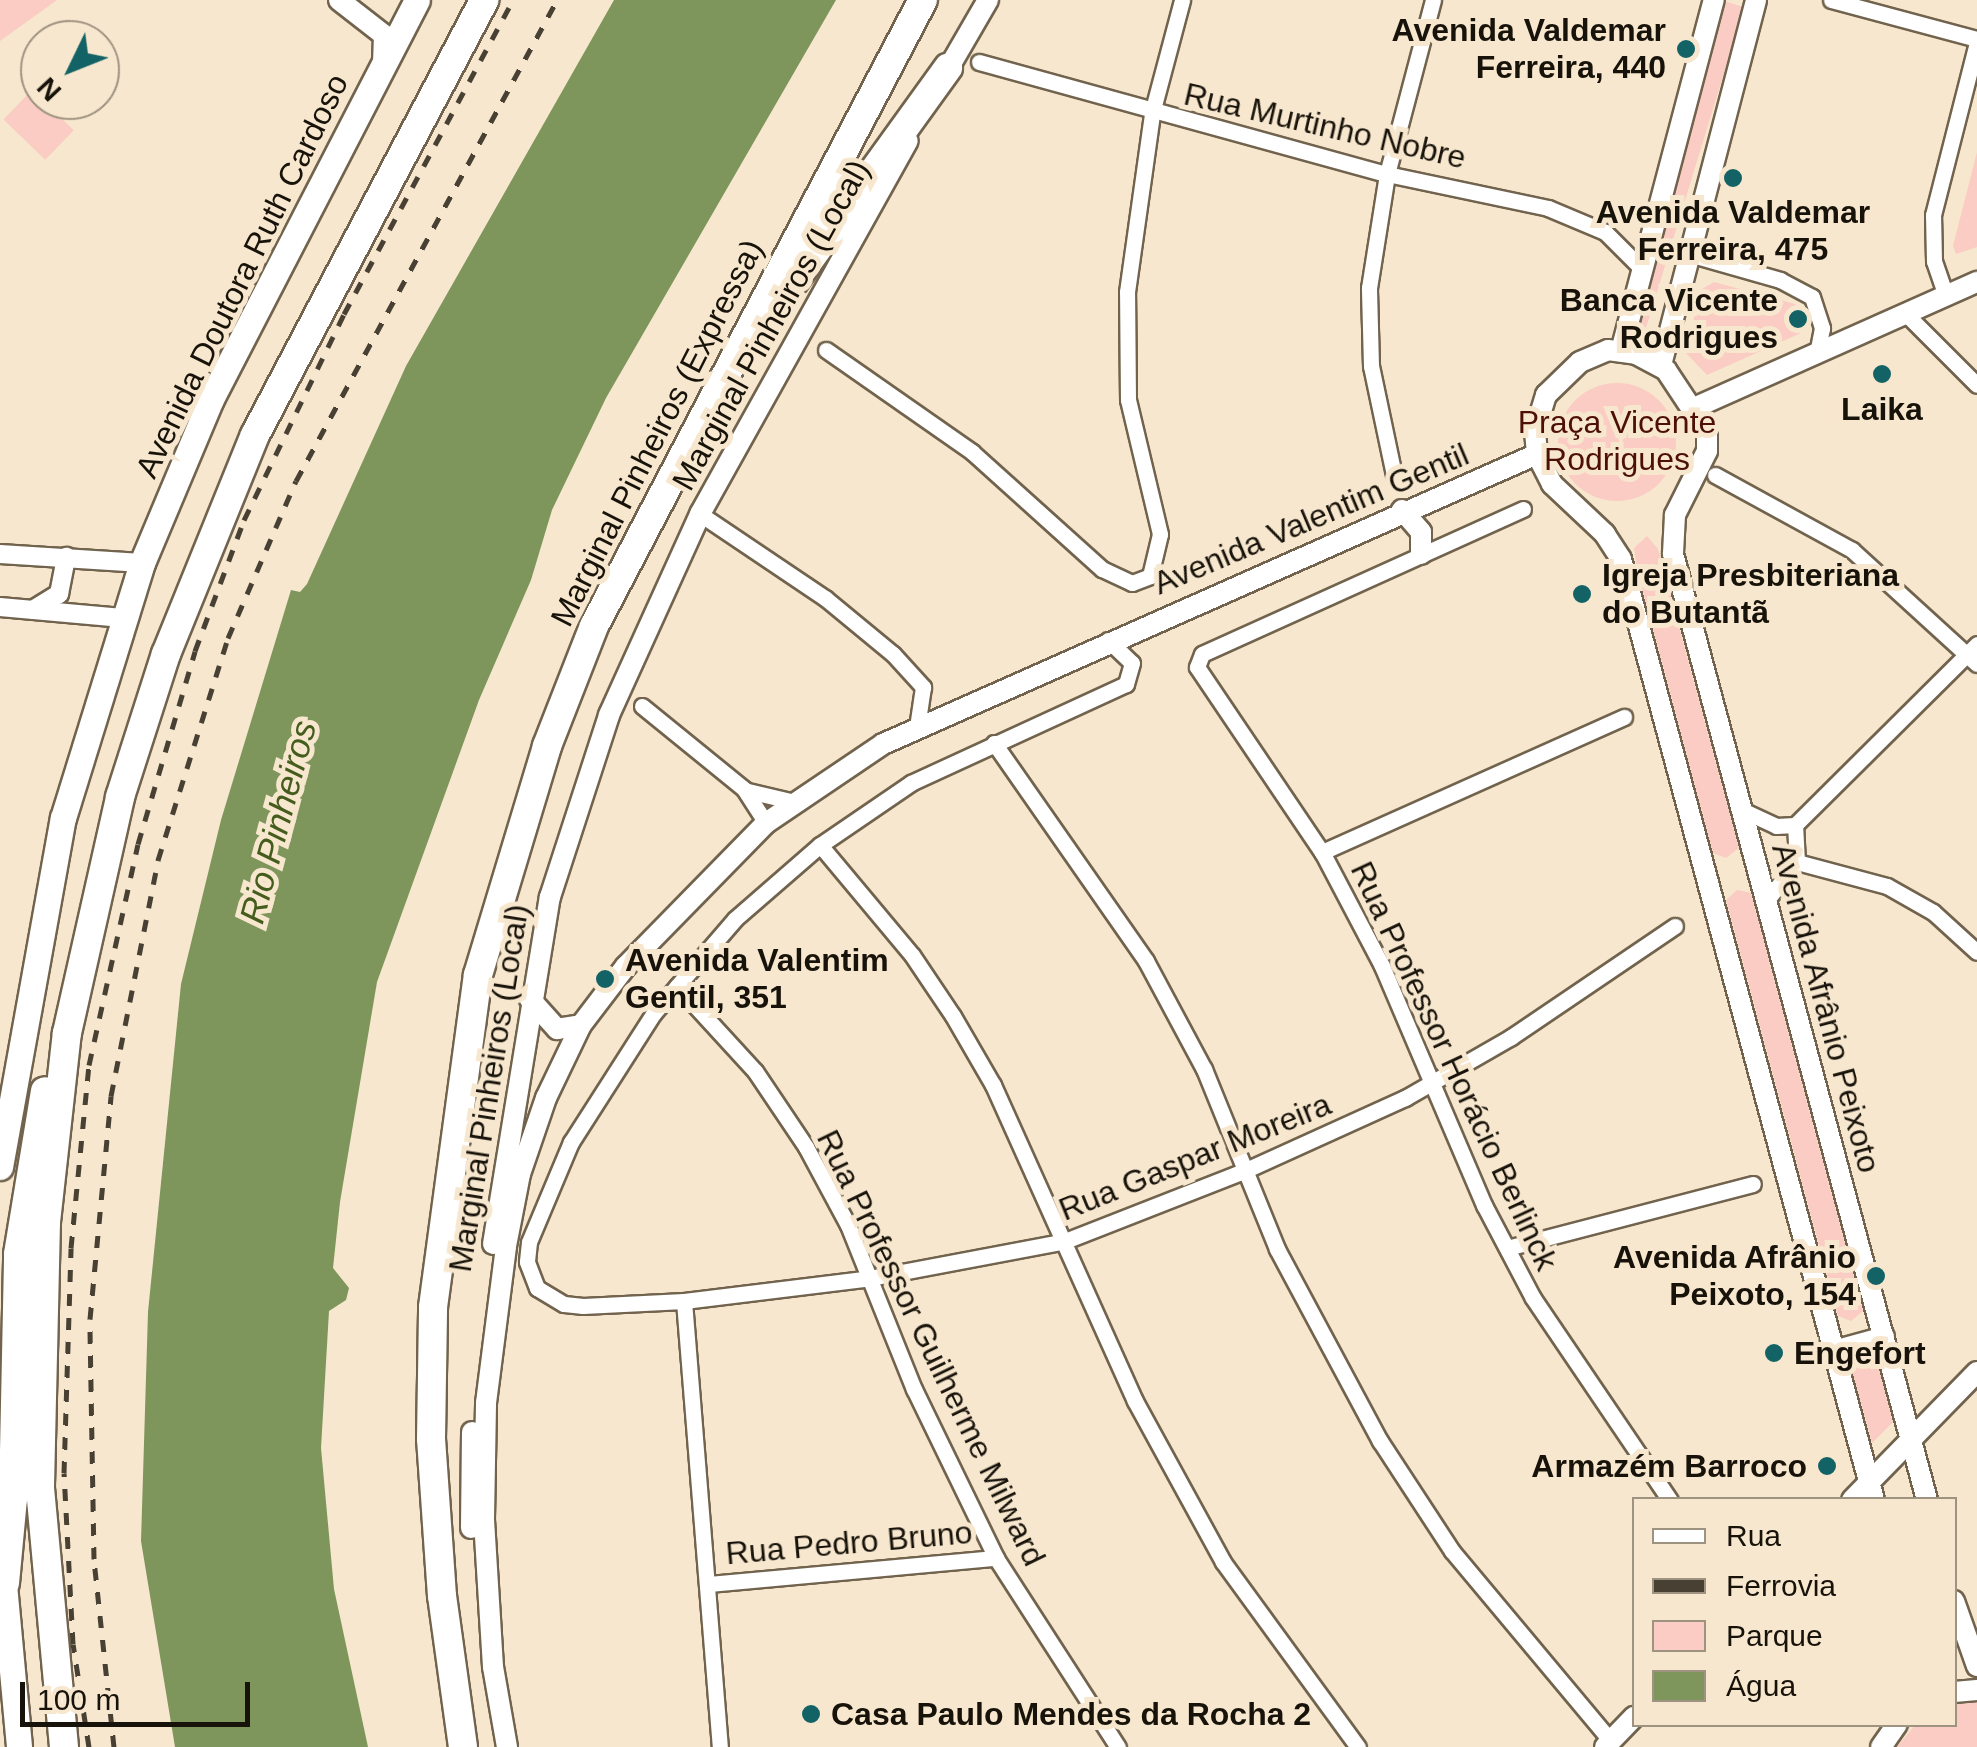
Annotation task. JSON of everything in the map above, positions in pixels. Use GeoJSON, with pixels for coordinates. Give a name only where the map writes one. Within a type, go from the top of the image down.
{"type":"FeatureCollection","features":[{"type":"Feature","properties":{"kind":"highway","name":"Avenida Doutora Ruth Cardoso"},"geometry":{"type":"LineString","coordinates":[[0,1168],[63,818],[142,563],[211,399],[417,0]]}},
{"type":"Feature","properties":{"kind":"highway"},"geometry":{"type":"LineString","coordinates":[[4,1583],[13,1500],[18,1254],[38,1120],[66,1034],[139,730],[223,510],[319,304],[484,0]]}},
{"type":"Feature","properties":{"kind":"highway","name":"Marginal Pinheiros (Expressa)"},"geometry":{"type":"LineString","coordinates":[[463,1747],[442,1596],[431,1438],[432,1344],[478,975],[547,746],[594,626],[923,0]]}},
{"type":"Feature","properties":{"kind":"highway"},"geometry":{"type":"LineString","coordinates":[[724,374],[948,68]]}},
{"type":"Feature","properties":{"kind":"highway"},"geometry":{"type":"LineString","coordinates":[[64,1747],[40,1486],[46,1222],[66,1034]]}},
{"type":"Feature","properties":{"kind":"highway"},"geometry":{"type":"LineString","coordinates":[[0,1548],[12,1742]]}},
{"type":"Feature","properties":{"kind":"main road"},"geometry":{"type":"LineString","coordinates":[[339,0],[384,34],[383,62]]}},
{"type":"Feature","properties":{"kind":"main road","name":"Marginal Pinheiros (Local)"},"geometry":{"type":"LineString","coordinates":[[494,1747],[472,1564],[472,1423],[529,998],[550,897],[609,715],[700,514],[988,0]]}},
{"type":"Feature","properties":{"kind":"main road"},"geometry":{"type":"LineString","coordinates":[[1621,351],[1714,0]]}},
{"type":"Feature","properties":{"kind":"main road"},"geometry":{"type":"LineString","coordinates":[[1660,365],[1756,0]]}},
{"type":"Feature","properties":{"kind":"main road"},"geometry":{"type":"LineString","coordinates":[[1871,1491],[1613,543],[1552,484],[1537,454],[1538,412],[1554,384],[1594,354],[1621,351],[1660,365],[1696,408],[1977,282]]}},
{"type":"Feature","properties":{"kind":"main road","name":"Avenida Afrânio Peixoto"},"geometry":{"type":"LineString","coordinates":[[1696,408],[1707,451],[1671,530],[1926,1497]]}},
{"type":"Feature","properties":{"kind":"main road","name":"Avenida Valentim Gentil"},"geometry":{"type":"LineString","coordinates":[[506,1747],[485,1573],[486,1402],[520,1174],[581,1026],[660,928],[766,823],[917,727],[1402,510],[1537,454]]}},
{"type":"Feature","properties":{"kind":"main road"},"geometry":{"type":"LineString","coordinates":[[1402,510],[1421,532],[1421,554]]}},
{"type":"Feature","properties":{"kind":"main road"},"geometry":{"type":"LineString","coordinates":[[529,998],[557,1029],[581,1026]]}},
{"type":"Feature","properties":{"kind":"main road"},"geometry":{"type":"LineString","coordinates":[[1834,1351],[1884,1336]]}},
{"type":"Feature","properties":{"kind":"main road"},"geometry":{"type":"LineString","coordinates":[[1871,1491],[1911,1438],[1977,1372]]}},
{"type":"Feature","properties":{"kind":"main road"},"geometry":{"type":"LineString","coordinates":[[1957,1618],[1977,1666]]}},
{"type":"Feature","properties":{"kind":"main road"},"geometry":{"type":"LineString","coordinates":[[1608,1744],[1632,1719]]}},
{"type":"Feature","properties":{"kind":"street"},"geometry":{"type":"LineString","coordinates":[[826,350],[972,452],[1102,569],[1118,580],[1144,582],[1158,559],[1160,534],[1137,456],[1126,336],[1132,232],[1152,113],[1182,0]]}},
{"type":"Feature","properties":{"kind":"street"},"geometry":{"type":"LineString","coordinates":[[1394,475],[1379,418],[1368,315],[1386,174],[1433,0]]}},
{"type":"Feature","properties":{"kind":"street"},"geometry":{"type":"LineString","coordinates":[[1831,0],[1977,40],[1933,215],[1934,261],[1946,296]]}},
{"type":"Feature","properties":{"kind":"street","name":"Rua Murtinho Nobre"},"geometry":{"type":"LineString","coordinates":[[980,62],[1152,113],[1386,174],[1548,208],[1622,244],[1642,268]]}},
{"type":"Feature","properties":{"kind":"street"},"geometry":{"type":"LineString","coordinates":[[1689,254],[1780,280],[1812,297],[1822,328],[1817,354]]}},
{"type":"Feature","properties":{"kind":"street"},"geometry":{"type":"LineString","coordinates":[[1906,314],[1977,384]]}},
{"type":"Feature","properties":{"kind":"street"},"geometry":{"type":"LineString","coordinates":[[1715,475],[1852,550],[1974,654],[1795,826],[1797,862],[1766,900]]}},
{"type":"Feature","properties":{"kind":"street"},"geometry":{"type":"LineString","coordinates":[[1421,554],[1522,510]]}},
{"type":"Feature","properties":{"kind":"street"},"geometry":{"type":"LineString","coordinates":[[700,514],[825,598],[893,654],[923,687],[917,727]]}},
{"type":"Feature","properties":{"kind":"street"},"geometry":{"type":"LineString","coordinates":[[0,554],[142,563]]}},
{"type":"Feature","properties":{"kind":"street","name":"Rua Professor Horácio Berlinck"},"geometry":{"type":"LineString","coordinates":[[1421,554],[1202,654],[1200,677],[1322,852],[1382,966],[1507,1248],[1562,1346],[1668,1497]]}},
{"type":"Feature","properties":{"kind":"street"},"geometry":{"type":"LineString","coordinates":[[32,610],[59,594],[66,558]]}},
{"type":"Feature","properties":{"kind":"street"},"geometry":{"type":"LineString","coordinates":[[0,607],[123,618]]}},
{"type":"Feature","properties":{"kind":"street"},"geometry":{"type":"LineString","coordinates":[[678,986],[734,918],[820,845],[911,783],[1130,680],[1128,655],[1108,640]]}},
{"type":"Feature","properties":{"kind":"street"},"geometry":{"type":"LineString","coordinates":[[642,706],[744,789],[766,823]]}},
{"type":"Feature","properties":{"kind":"street"},"geometry":{"type":"LineString","coordinates":[[1322,852],[1624,717]]}},
{"type":"Feature","properties":{"kind":"street"},"geometry":{"type":"LineString","coordinates":[[994,743],[1146,961],[1204,1069],[1318,1333],[1380,1441],[1463,1565],[1608,1744]]}},
{"type":"Feature","properties":{"kind":"street"},"geometry":{"type":"LineString","coordinates":[[744,789],[796,802]]}},
{"type":"Feature","properties":{"kind":"street"},"geometry":{"type":"LineString","coordinates":[[1742,810],[1766,823],[1795,826]]}},
{"type":"Feature","properties":{"kind":"street"},"geometry":{"type":"LineString","coordinates":[[820,845],[912,955],[953,1016],[993,1084],[1135,1401],[1223,1562],[1358,1747]]}},
{"type":"Feature","properties":{"kind":"street"},"geometry":{"type":"LineString","coordinates":[[1797,862],[1887,886],[1933,912],[1977,952]]}},
{"type":"Feature","properties":{"kind":"street","name":"Rua Gaspar Moreira"},"geometry":{"type":"LineString","coordinates":[[678,986],[609,1076],[571,1142],[540,1209],[527,1262],[537,1288],[564,1304],[684,1301],[870,1278],[1065,1241],[1246,1170],[1432,1084],[1675,926]]}},
{"type":"Feature","properties":{"kind":"street","name":"Rua Professor Guilherme Milward"},"geometry":{"type":"LineString","coordinates":[[678,986],[755,1072],[806,1146],[996,1558],[1118,1747]]}},
{"type":"Feature","properties":{"kind":"street"},"geometry":{"type":"LineString","coordinates":[[1507,1248],[1753,1184]]}},
{"type":"Feature","properties":{"kind":"street"},"geometry":{"type":"LineString","coordinates":[[684,1301],[720,1747]]}},
{"type":"Feature","properties":{"kind":"street","name":"Rua Pedro Bruno"},"geometry":{"type":"LineString","coordinates":[[708,1584],[996,1558]]}},
{"type":"Feature","properties":{"kind":"green space"},"geometry":{"type":"Polygon","coordinates":[[[0,0],[57,0],[29,20],[20,20],[20,27],[0,41],[0,0]]]}},
{"type":"Feature","properties":{"kind":"green space"},"geometry":{"type":"Polygon","coordinates":[[[1724,1],[1744,7],[1644,334],[1624,328],[1724,1]]]}},
{"type":"Feature","properties":{"kind":"green space"},"geometry":{"type":"Polygon","coordinates":[[[20,102],[20,120],[63,120],[74,130],[45,160],[4,119],[20,102]]]}},
{"type":"Feature","properties":{"kind":"green space"},"geometry":{"type":"Polygon","coordinates":[[[1977,152],[1977,247],[1956,254],[1953,246],[1977,152]]]}},
{"type":"Feature","properties":{"kind":"green space","name":"Praça Vicente Rodrigues"},"geometry":{"type":"Polygon","coordinates":[[[1714,282],[1795,304],[1804,316],[1801,333],[1707,375],[1685,352],[1702,289],[1714,282]]]}},
{"type":"Feature","properties":{"kind":"green space","name":"Praça Vicente Rodrigues"},"geometry":{"type":"Polygon","coordinates":[[[1617,383],[1640,387],[1659,400],[1672,419],[1676,442],[1672,465],[1659,484],[1640,497],[1617,501],[1594,497],[1575,484],[1562,465],[1558,442],[1562,419],[1575,400],[1594,387],[1617,383]]]}},
{"type":"Feature","properties":{"kind":"green space"},"geometry":{"type":"Polygon","coordinates":[[[1647,536],[1658,549],[1739,848],[1726,858],[1713,853],[1637,569],[1634,548],[1647,536]]]}},
{"type":"Feature","properties":{"kind":"green space"},"geometry":{"type":"Polygon","coordinates":[[[1737,890],[1751,893],[1863,1311],[1851,1321],[1838,1316],[1726,900],[1737,890]]]}},
{"type":"Feature","properties":{"kind":"green space"},"geometry":{"type":"Polygon","coordinates":[[[1864,1355],[1876,1357],[1893,1422],[1872,1443],[1851,1367],[1864,1355]]]}},
{"type":"Feature","properties":{"kind":"green space"},"geometry":{"type":"Polygon","coordinates":[[[1977,1702],[1977,1747],[1897,1747],[1913,1727],[1957,1727],[1957,1704],[1977,1702]]]}},
{"type":"Feature","properties":{"kind":"water","name":"Rio Pinheiros"},"geometry":{"type":"Polygon","coordinates":[[[614,0],[836,0],[606,398],[552,510],[531,580],[479,700],[377,982],[340,1202],[333,1268],[349,1288],[346,1300],[329,1311],[321,1448],[334,1589],[368,1747],[175,1747],[141,1541],[148,1312],[181,984],[221,820],[291,590],[300,592],[307,584],[406,366],[614,0]]]}},
{"type":"Feature","properties":{"kind":"railway"},"geometry":{"type":"LineString","coordinates":[[89,1747],[73,1644],[64,1473],[71,1248],[89,1065],[138,844],[195,651],[244,520],[344,314],[513,0]]}},
{"type":"Feature","properties":{"kind":"railway"},"geometry":{"type":"LineString","coordinates":[[114,1747],[94,1559],[90,1319],[111,1096],[158,860],[228,638],[296,481],[557,0]]}},
{"type":"Feature","properties":{"kind":"place","name":"Avenida Valdemar Ferreira, 440"},"geometry":{"type":"Point","coordinates":[1686,49]}},
{"type":"Feature","properties":{"kind":"place","name":"Avenida Valdemar Ferreira, 475"},"geometry":{"type":"Point","coordinates":[1733,178]}},
{"type":"Feature","properties":{"kind":"place","name":"Banca Vicente Rodrigues"},"geometry":{"type":"Point","coordinates":[1798,319]}},
{"type":"Feature","properties":{"kind":"place","name":"Laika"},"geometry":{"type":"Point","coordinates":[1882,374]}},
{"type":"Feature","properties":{"kind":"place","name":"Igreja Presbiteriana do Butantã"},"geometry":{"type":"Point","coordinates":[1582,594]}},
{"type":"Feature","properties":{"kind":"place","name":"Avenida Valentim Gentil, 351"},"geometry":{"type":"Point","coordinates":[605,979]}},
{"type":"Feature","properties":{"kind":"place","name":"Avenida Afrânio Peixoto, 154"},"geometry":{"type":"Point","coordinates":[1876,1276]}},
{"type":"Feature","properties":{"kind":"place","name":"Engefort"},"geometry":{"type":"Point","coordinates":[1774,1353]}},
{"type":"Feature","properties":{"kind":"place","name":"Armazém Barroco"},"geometry":{"type":"Point","coordinates":[1827,1466]}},
{"type":"Feature","properties":{"kind":"place","name":"Casa Paulo Mendes da Rocha 2"},"geometry":{"type":"Point","coordinates":[811,1714]}}]}
